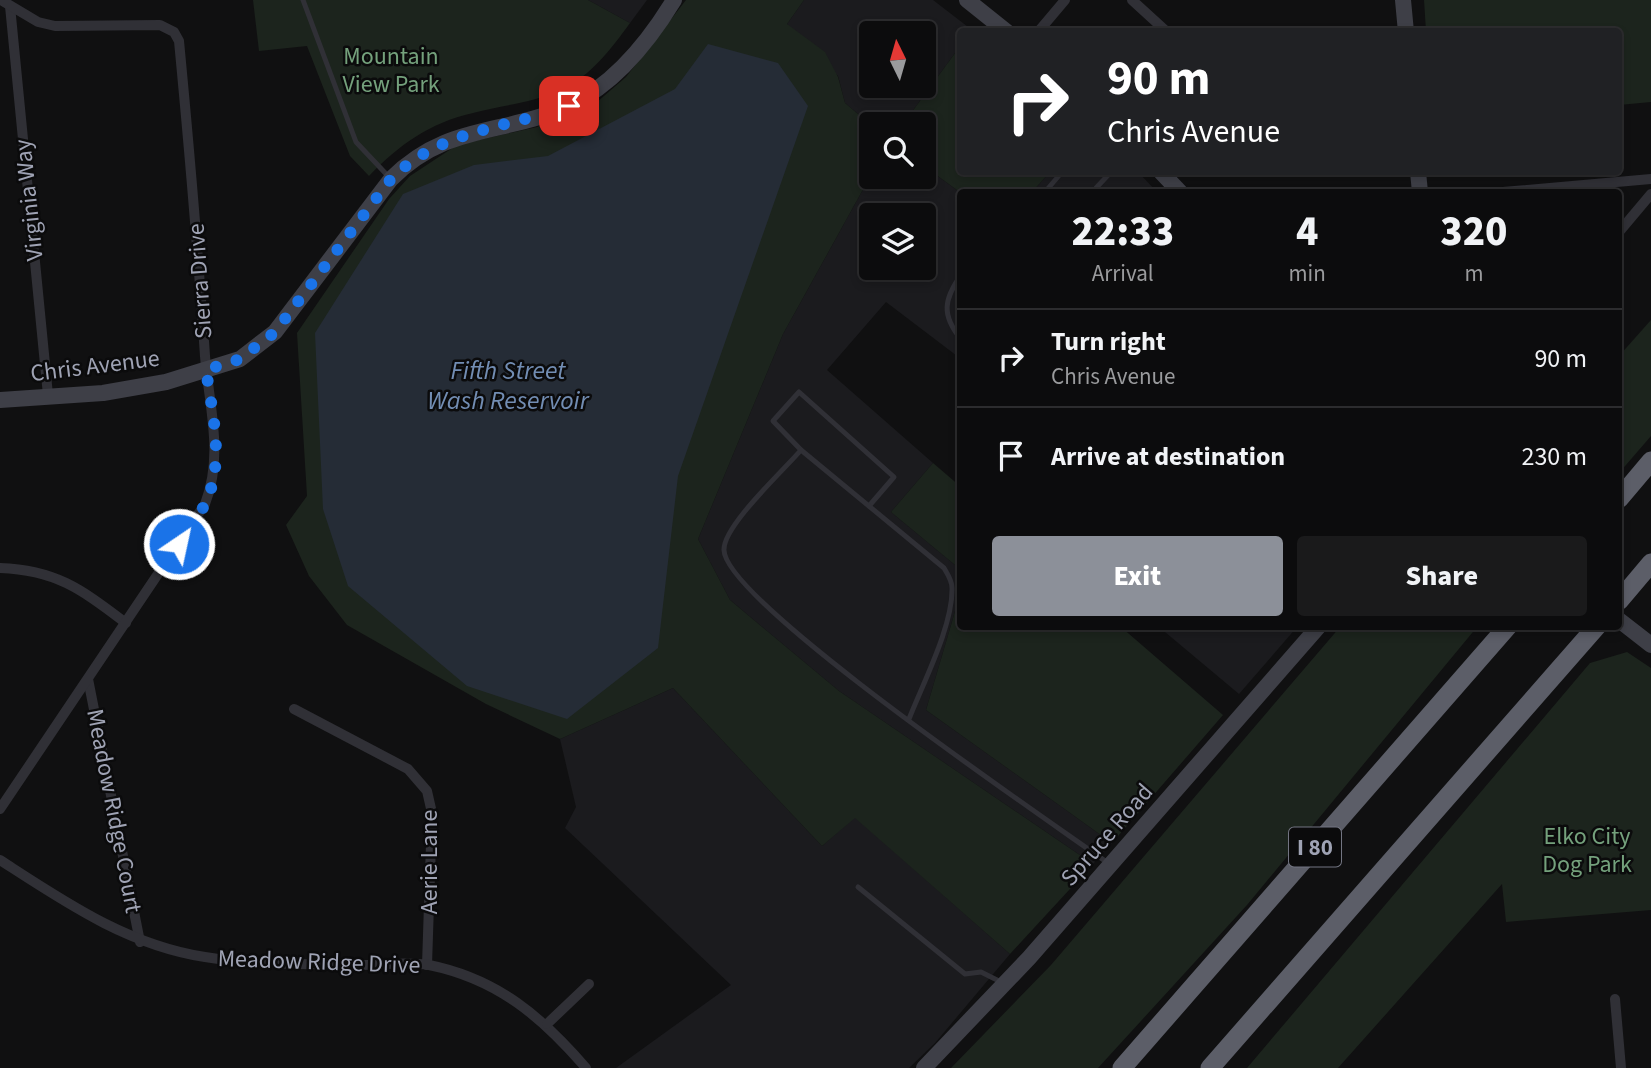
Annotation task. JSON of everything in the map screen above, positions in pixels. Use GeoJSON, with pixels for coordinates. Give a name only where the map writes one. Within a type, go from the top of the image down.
{"type":"FeatureCollection","features":[{"type":"Feature","properties":{"kind":"highway"},"geometry":{"type":"LineString","coordinates":[[1622,495],[1651,461]]}},
{"type":"Feature","properties":{"kind":"highway"},"geometry":{"type":"LineString","coordinates":[[1622,597],[1648,566]]}},
{"type":"Feature","properties":{"kind":"highway","name":"I 80"},"geometry":{"type":"LineString","coordinates":[[1122,1068],[1504,630]]}},
{"type":"Feature","properties":{"kind":"highway","name":"I 80"},"geometry":{"type":"LineString","coordinates":[[1210,1068],[1594,630]]}},
{"type":"Feature","properties":{"kind":"street","name":"Chris Avenue"},"geometry":{"type":"LineString","coordinates":[[0,400],[103,393],[166,382],[240,359],[275,332],[391,179],[408,162],[453,138],[544,114],[589,95],[621,69],[674,0]]}},
{"type":"Feature","properties":{"kind":"street"},"geometry":{"type":"LineString","coordinates":[[967,0],[1002,28]]}},
{"type":"Feature","properties":{"kind":"street"},"geometry":{"type":"LineString","coordinates":[[1041,28],[1065,0]]}},
{"type":"Feature","properties":{"kind":"street"},"geometry":{"type":"LineString","coordinates":[[1132,0],[1163,28]]}},
{"type":"Feature","properties":{"kind":"street"},"geometry":{"type":"LineString","coordinates":[[1403,0],[1406,28]]}},
{"type":"Feature","properties":{"kind":"street","name":"Sierra Drive"},"geometry":{"type":"LineString","coordinates":[[0,809],[126,623],[209,494],[215,471],[216,445],[206,370],[193,180],[179,41],[174,32],[160,25],[47,24],[6,3]]}},
{"type":"Feature","properties":{"kind":"street","name":"Virginia Way"},"geometry":{"type":"LineString","coordinates":[[6,3],[48,395]]}},
{"type":"Feature","properties":{"kind":"street"},"geometry":{"type":"LineString","coordinates":[[1164,175],[1177,189]]}},
{"type":"Feature","properties":{"kind":"street"},"geometry":{"type":"LineString","coordinates":[[1544,189],[1651,179]]}},
{"type":"Feature","properties":{"kind":"street"},"geometry":{"type":"LineString","coordinates":[[1622,228],[1651,194]]}},
{"type":"Feature","properties":{"kind":"street"},"geometry":{"type":"LineString","coordinates":[[0,568],[29,569],[56,576],[82,589],[126,623]]}},
{"type":"Feature","properties":{"kind":"street"},"geometry":{"type":"LineString","coordinates":[[1622,622],[1651,646]]}},
{"type":"Feature","properties":{"kind":"street","name":"Spruce Road"},"geometry":{"type":"LineString","coordinates":[[924,1068],[1004,984],[1316,630]]}},
{"type":"Feature","properties":{"kind":"street","name":"Meadow Ridge Court"},"geometry":{"type":"LineString","coordinates":[[88,679],[140,942]]}},
{"type":"Feature","properties":{"kind":"street","name":"Aerie Lane"},"geometry":{"type":"LineString","coordinates":[[294,709],[408,769],[427,791],[432,813],[427,965]]}},
{"type":"Feature","properties":{"kind":"street","name":"Meadow Ridge Drive"},"geometry":{"type":"LineString","coordinates":[[0,860],[68,904],[140,942],[204,957],[260,963],[427,965],[460,975],[509,997],[547,1024],[586,1068]]}},
{"type":"Feature","properties":{"kind":"street"},"geometry":{"type":"LineString","coordinates":[[547,1024],[589,984]]}},
{"type":"Feature","properties":{"kind":"street"},"geometry":{"type":"LineString","coordinates":[[1615,999],[1621,1068]]}},
{"type":"Feature","properties":{"kind":"lane"},"geometry":{"type":"LineString","coordinates":[[303,0],[356,142],[391,179]]}},
{"type":"Feature","properties":{"kind":"lane"},"geometry":{"type":"LineString","coordinates":[[1048,189],[1059,175]]}},
{"type":"Feature","properties":{"kind":"lane"},"geometry":{"type":"LineString","coordinates":[[1097,189],[1108,175]]}},
{"type":"Feature","properties":{"kind":"lane"},"geometry":{"type":"LineString","coordinates":[[957,281],[947,295],[947,314],[957,334]]}},
{"type":"Feature","properties":{"kind":"lane"},"geometry":{"type":"LineString","coordinates":[[869,506],[894,477],[799,392],[773,421],[801,450],[944,568],[951,578],[952,590],[946,621],[909,719]]}},
{"type":"Feature","properties":{"kind":"lane"},"geometry":{"type":"LineString","coordinates":[[801,450],[731,530],[724,550],[730,568],[746,587],[844,673],[1111,864]]}},
{"type":"Feature","properties":{"kind":"lane"},"geometry":{"type":"LineString","coordinates":[[858,887],[965,974],[981,971],[1004,984]]}},
{"type":"Feature","properties":{"kind":"shaded area"},"geometry":{"type":"Polygon","coordinates":[[[588,0],[647,0],[630,23],[588,0]]]}},
{"type":"Feature","properties":{"kind":"shaded area"},"geometry":{"type":"Polygon","coordinates":[[[804,0],[933,0],[969,28],[957,28],[957,50],[936,79],[936,21],[859,21],[859,98],[922,98],[912,112],[859,112],[859,115],[845,103],[838,76],[787,24],[804,0]]]}},
{"type":"Feature","properties":{"kind":"shaded area"},"geometry":{"type":"Polygon","coordinates":[[[936,175],[957,190],[957,356],[886,302],[827,370],[933,463],[891,512],[957,567],[957,605],[926,710],[1112,843],[1093,864],[839,691],[730,600],[698,539],[783,334],[863,189],[936,189],[936,175]]]}},
{"type":"Feature","properties":{"kind":"shaded area"},"geometry":{"type":"Polygon","coordinates":[[[1047,175],[1141,175],[1154,189],[1035,189],[1047,175]]]}},
{"type":"Feature","properties":{"kind":"shaded area"},"geometry":{"type":"Polygon","coordinates":[[[1163,630],[1294,630],[1239,694],[1163,630]]]}},
{"type":"Feature","properties":{"kind":"shaded area"},"geometry":{"type":"Polygon","coordinates":[[[673,688],[822,846],[855,817],[1010,954],[935,1043],[909,1068],[616,1068],[731,985],[565,828],[576,807],[560,739],[673,688]]]}},
{"type":"Feature","properties":{"kind":"green space","name":"Mountain View Park"},"geometry":{"type":"Polygon","coordinates":[[[253,0],[588,0],[630,23],[600,61],[572,84],[540,98],[457,117],[442,123],[403,145],[369,176],[350,156],[307,46],[259,51],[253,0]]]}},
{"type":"Feature","properties":{"kind":"green space","name":"Fifth Street Wash Reservoir"},"geometry":{"type":"Polygon","coordinates":[[[686,0],[804,0],[787,24],[825,52],[838,77],[845,103],[859,115],[859,189],[863,189],[783,334],[698,539],[730,600],[839,691],[1093,864],[1010,954],[855,818],[822,846],[673,688],[560,739],[486,704],[347,625],[309,576],[286,525],[307,496],[297,333],[389,199],[410,176],[457,145],[537,127],[597,102],[626,77],[686,0]]]}},
{"type":"Feature","properties":{"kind":"green space"},"geometry":{"type":"Polygon","coordinates":[[[1424,0],[1651,0],[1651,102],[1622,105],[1622,28],[1426,28],[1424,0]]]}},
{"type":"Feature","properties":{"kind":"green space"},"geometry":{"type":"Polygon","coordinates":[[[957,50],[957,175],[1047,175],[1035,189],[957,190],[936,175],[936,112],[912,112],[922,98],[936,98],[936,79],[957,50]]]}},
{"type":"Feature","properties":{"kind":"green space"},"geometry":{"type":"Polygon","coordinates":[[[1651,320],[1651,436],[1622,470],[1622,353],[1651,320]]]}},
{"type":"Feature","properties":{"kind":"green space"},"geometry":{"type":"Polygon","coordinates":[[[933,463],[957,484],[957,567],[891,512],[933,463]]]}},
{"type":"Feature","properties":{"kind":"green space"},"geometry":{"type":"Polygon","coordinates":[[[957,605],[957,630],[1124,630],[1223,715],[1112,843],[926,710],[957,605]]]}},
{"type":"Feature","properties":{"kind":"green space"},"geometry":{"type":"Polygon","coordinates":[[[1337,630],[1475,630],[1247,905],[1098,1068],[951,1068],[1051,965],[1337,630]]]}},
{"type":"Feature","properties":{"kind":"green space","name":"Elko City Dog Park"},"geometry":{"type":"Polygon","coordinates":[[[1627,652],[1651,668],[1651,910],[1506,922],[1502,884],[1338,1068],[1247,1068],[1590,663],[1627,652]]]}},
{"type":"Feature","properties":{"kind":"water","name":"Fifth Street Wash Reservoir"},"geometry":{"type":"Polygon","coordinates":[[[708,44],[778,63],[808,106],[678,476],[658,648],[567,719],[467,686],[348,586],[323,509],[315,333],[403,194],[474,165],[548,156],[675,89],[708,44]]]}},
{"type":"Feature","properties":{"kind":"route"},"geometry":{"type":"LineString","coordinates":[[179,544],[205,504],[215,471],[216,445],[206,370],[240,359],[275,332],[391,179],[408,162],[432,147],[463,134],[569,106]]}}]}
